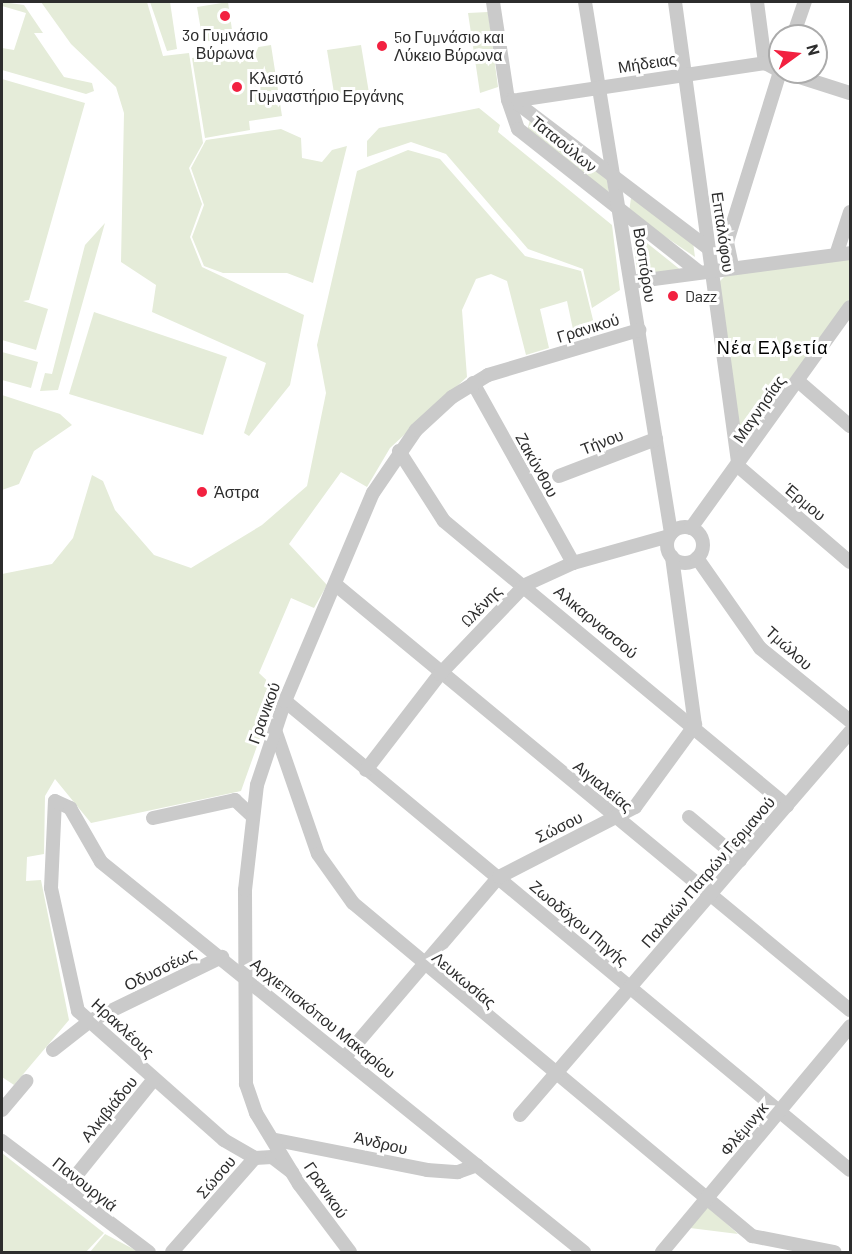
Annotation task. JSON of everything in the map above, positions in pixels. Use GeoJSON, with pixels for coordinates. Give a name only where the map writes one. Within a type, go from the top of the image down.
{"type":"FeatureCollection","features":[{"type":"Feature","properties":{"kind":"street"},"geometry":{"type":"LineString","coordinates":[[493,2],[513,100]]}},
{"type":"Feature","properties":{"kind":"street","name":"Βοσπόρου"},"geometry":{"type":"LineString","coordinates":[[585,2],[610,171],[620,209],[670,535]]}},
{"type":"Feature","properties":{"kind":"street","name":"Επταλόφου"},"geometry":{"type":"LineString","coordinates":[[675,2],[709,249],[705,270],[739,467]]}},
{"type":"Feature","properties":{"kind":"street"},"geometry":{"type":"LineString","coordinates":[[757,2],[765,63],[768,65]]}},
{"type":"Feature","properties":{"kind":"street"},"geometry":{"type":"LineString","coordinates":[[797,24],[805,2]]}},
{"type":"Feature","properties":{"kind":"street","name":"Μήδειας"},"geometry":{"type":"LineString","coordinates":[[513,100],[765,63]]}},
{"type":"Feature","properties":{"kind":"street"},"geometry":{"type":"LineString","coordinates":[[732,266],[727,242],[777,84]]}},
{"type":"Feature","properties":{"kind":"street"},"geometry":{"type":"LineString","coordinates":[[820,84],[850,93]]}},
{"type":"Feature","properties":{"kind":"street","name":"Ταταούλων"},"geometry":{"type":"LineString","coordinates":[[513,100],[610,171],[709,249]]}},
{"type":"Feature","properties":{"kind":"street","name":"Ταταούλων"},"geometry":{"type":"LineString","coordinates":[[513,100],[518,129],[620,209],[705,270]]}},
{"type":"Feature","properties":{"kind":"street"},"geometry":{"type":"LineString","coordinates":[[631,282],[732,266],[844,253],[850,212]]}},
{"type":"Feature","properties":{"kind":"street","name":"Μαγνησίας"},"geometry":{"type":"LineString","coordinates":[[692,528],[739,467],[850,307]]}},
{"type":"Feature","properties":{"kind":"street","name":"Γρανικού"},"geometry":{"type":"LineString","coordinates":[[350,1252],[293,1174],[276,1140],[256,1113],[244,1072],[251,815],[275,730],[285,701],[373,493],[399,451],[433,412],[473,383],[639,330]]}},
{"type":"Feature","properties":{"kind":"street"},"geometry":{"type":"LineString","coordinates":[[798,381],[850,426]]}},
{"type":"Feature","properties":{"kind":"street","name":"Ζακύνθου"},"geometry":{"type":"LineString","coordinates":[[473,383],[573,563]]}},
{"type":"Feature","properties":{"kind":"street","name":"Τήνου"},"geometry":{"type":"LineString","coordinates":[[560,476],[656,439]]}},
{"type":"Feature","properties":{"kind":"street","name":"Αλικαρνασσού"},"geometry":{"type":"LineString","coordinates":[[399,451],[444,521],[695,725],[787,806]]}},
{"type":"Feature","properties":{"kind":"street","name":"Έρμου"},"geometry":{"type":"LineString","coordinates":[[739,467],[850,562]]}},
{"type":"Feature","properties":{"kind":"street"},"geometry":{"type":"LineString","coordinates":[[672,557],[680,562],[697,558],[703,542],[692,528],[670,535],[672,557],[695,725]]}},
{"type":"Feature","properties":{"kind":"street","name":"Ωλένης"},"geometry":{"type":"LineString","coordinates":[[366,770],[440,674],[525,585],[573,563],[670,535]]}},
{"type":"Feature","properties":{"kind":"street","name":"Τμώλου"},"geometry":{"type":"LineString","coordinates":[[697,558],[760,648],[850,721]]}},
{"type":"Feature","properties":{"kind":"street","name":"Αιγιαλείας"},"geometry":{"type":"LineString","coordinates":[[336,585],[440,674],[850,1010]]}},
{"type":"Feature","properties":{"kind":"street","name":"Ζωοδόχου Πηγής"},"geometry":{"type":"LineString","coordinates":[[285,701],[850,1170]]}},
{"type":"Feature","properties":{"kind":"street","name":"Σώσου"},"geometry":{"type":"LineString","coordinates":[[345,1057],[421,965],[499,877],[617,819],[635,807],[695,725]]}},
{"type":"Feature","properties":{"kind":"street","name":"Λευκωσίας"},"geometry":{"type":"LineString","coordinates":[[275,730],[318,854],[353,903],[421,965],[707,1198]]}},
{"type":"Feature","properties":{"kind":"street","name":"Παλαιών Πατρών Γερμανού"},"geometry":{"type":"LineString","coordinates":[[520,1115],[850,732]]}},
{"type":"Feature","properties":{"kind":"street"},"geometry":{"type":"LineString","coordinates":[[153,818],[235,800],[251,815]]}},
{"type":"Feature","properties":{"kind":"street","name":"Αρχιεπισκόπου Μακαρίου"},"geometry":{"type":"LineString","coordinates":[[55,801],[70,808],[101,861],[245,975],[584,1252]]}},
{"type":"Feature","properties":{"kind":"street","name":"Ηρακλέους"},"geometry":{"type":"LineString","coordinates":[[55,801],[51,888],[78,1011],[154,1079],[255,1158]]}},
{"type":"Feature","properties":{"kind":"street"},"geometry":{"type":"LineString","coordinates":[[689,817],[740,860]]}},
{"type":"Feature","properties":{"kind":"street","name":"Οδυσσέως"},"geometry":{"type":"LineString","coordinates":[[53,1050],[90,1021],[222,957]]}},
{"type":"Feature","properties":{"kind":"street","name":"Φλέμινγκ"},"geometry":{"type":"LineString","coordinates":[[662,1252],[850,1026]]}},
{"type":"Feature","properties":{"kind":"street","name":"Αλκιβιάδου"},"geometry":{"type":"LineString","coordinates":[[66,1188],[154,1079]]}},
{"type":"Feature","properties":{"kind":"street"},"geometry":{"type":"LineString","coordinates":[[2,1110],[26,1081]]}},
{"type":"Feature","properties":{"kind":"street","name":"Άνδρου"},"geometry":{"type":"LineString","coordinates":[[276,1140],[427,1170],[458,1172],[477,1165]]}},
{"type":"Feature","properties":{"kind":"street","name":"Πανουργιά"},"geometry":{"type":"LineString","coordinates":[[2,1141],[149,1252]]}},
{"type":"Feature","properties":{"kind":"street","name":"Σώσου"},"geometry":{"type":"LineString","coordinates":[[172,1252],[255,1158],[272,1157],[293,1174]]}},
{"type":"Feature","properties":{"kind":"street"},"geometry":{"type":"LineString","coordinates":[[707,1198],[752,1236],[834,1252]]}},
{"type":"Feature","properties":{"kind":"green space"},"geometry":{"type":"Polygon","coordinates":[[[2,2],[24,5],[43,33],[34,33],[64,77],[92,83],[94,91],[86,94],[2,70],[2,48],[14,50],[26,13],[2,6],[2,2]]]}},
{"type":"Feature","properties":{"kind":"green space"},"geometry":{"type":"Polygon","coordinates":[[[41,2],[147,2],[163,56],[189,53],[203,143],[189,168],[202,204],[190,237],[202,267],[304,315],[290,385],[249,436],[244,433],[266,363],[152,312],[156,285],[121,262],[124,113],[116,87],[71,44],[41,2]]]}},
{"type":"Feature","properties":{"kind":"green space"},"geometry":{"type":"Polygon","coordinates":[[[150,2],[170,2],[177,49],[167,51],[150,2]]]}},
{"type":"Feature","properties":{"kind":"green space"},"geometry":{"type":"Polygon","coordinates":[[[228,2],[233,37],[203,42],[197,7],[228,2]]]}},
{"type":"Feature","properties":{"kind":"green space"},"geometry":{"type":"Polygon","coordinates":[[[488,12],[498,87],[480,93],[468,13],[488,12]]]}},
{"type":"Feature","properties":{"kind":"green space","name":"Κλειστό Γυμναστήριο Εργάνης"},"geometry":{"type":"Polygon","coordinates":[[[271,45],[282,116],[249,121],[250,130],[205,138],[192,58],[271,45]]]}},
{"type":"Feature","properties":{"kind":"green space"},"geometry":{"type":"Polygon","coordinates":[[[361,45],[369,93],[335,99],[327,50],[361,45]]]}},
{"type":"Feature","properties":{"kind":"green space"},"geometry":{"type":"Polygon","coordinates":[[[2,79],[85,103],[29,300],[23,301],[48,309],[36,350],[2,340],[2,79]]]}},
{"type":"Feature","properties":{"kind":"green space"},"geometry":{"type":"Polygon","coordinates":[[[479,108],[500,125],[498,132],[612,225],[620,290],[592,308],[583,269],[528,249],[446,154],[411,142],[367,157],[367,141],[379,128],[479,108]]]}},
{"type":"Feature","properties":{"kind":"green space"},"geometry":{"type":"Polygon","coordinates":[[[531,116],[607,178],[609,195],[527,131],[531,116]]]}},
{"type":"Feature","properties":{"kind":"green space"},"geometry":{"type":"Polygon","coordinates":[[[281,129],[301,138],[302,158],[322,162],[332,150],[347,146],[313,283],[287,273],[223,273],[204,266],[192,237],[204,205],[191,168],[206,140],[281,129]]]}},
{"type":"Feature","properties":{"kind":"green space"},"geometry":{"type":"Polygon","coordinates":[[[408,150],[440,159],[525,256],[581,271],[596,332],[575,339],[567,301],[540,309],[549,348],[526,355],[507,281],[491,274],[476,279],[462,310],[467,377],[390,448],[367,487],[341,472],[289,544],[327,585],[314,608],[291,598],[259,673],[277,690],[241,791],[91,823],[55,779],[45,796],[44,854],[27,857],[26,881],[41,880],[69,1020],[14,1085],[2,1077],[2,574],[52,564],[73,538],[92,475],[103,481],[115,510],[154,555],[191,568],[262,525],[307,486],[326,393],[317,345],[357,171],[408,150]]]}},
{"type":"Feature","properties":{"kind":"green space"},"geometry":{"type":"Polygon","coordinates":[[[631,198],[693,242],[695,257],[629,212],[631,198]]]}},
{"type":"Feature","properties":{"kind":"green space"},"geometry":{"type":"Polygon","coordinates":[[[105,223],[58,390],[40,391],[45,373],[52,374],[85,245],[105,223]]]}},
{"type":"Feature","properties":{"kind":"green space"},"geometry":{"type":"Polygon","coordinates":[[[632,231],[682,271],[638,279],[632,231]]]}},
{"type":"Feature","properties":{"kind":"green space"},"geometry":{"type":"Polygon","coordinates":[[[850,259],[850,298],[762,423],[756,429],[737,424],[719,282],[728,273],[850,259]]]}},
{"type":"Feature","properties":{"kind":"green space"},"geometry":{"type":"Polygon","coordinates":[[[94,312],[227,357],[203,435],[69,394],[94,312]]]}},
{"type":"Feature","properties":{"kind":"green space"},"geometry":{"type":"Polygon","coordinates":[[[2,352],[38,362],[31,388],[2,380],[2,352]]]}},
{"type":"Feature","properties":{"kind":"green space"},"geometry":{"type":"Polygon","coordinates":[[[2,395],[60,414],[72,425],[34,451],[19,484],[2,490],[2,395]]]}},
{"type":"Feature","properties":{"kind":"green space"},"geometry":{"type":"Polygon","coordinates":[[[2,1153],[104,1233],[86,1252],[2,1252],[2,1153]]]}},
{"type":"Feature","properties":{"kind":"green space"},"geometry":{"type":"Polygon","coordinates":[[[707,1206],[738,1234],[690,1228],[707,1206]]]}},
{"type":"Feature","properties":{"kind":"green space"},"geometry":{"type":"Polygon","coordinates":[[[105,1234],[139,1252],[90,1252],[105,1234]]]}},
{"type":"Feature","properties":{"kind":"place","name":"3ο Γυμνάσιο Βύρωνα"},"geometry":{"type":"Point","coordinates":[225,16]}},
{"type":"Feature","properties":{"kind":"place","name":"5ο Γυμνάσιο και Λύκειο Βύρωνα"},"geometry":{"type":"Point","coordinates":[382,46]}},
{"type":"Feature","properties":{"kind":"place","name":"Κλειστό Γυμναστήριο Εργάνης"},"geometry":{"type":"Point","coordinates":[237,87]}},
{"type":"Feature","properties":{"kind":"place","name":"Dazz"},"geometry":{"type":"Point","coordinates":[673,296]}},
{"type":"Feature","properties":{"kind":"place","name":"Άστρα"},"geometry":{"type":"Point","coordinates":[202,492]}},
{"type":"Feature","properties":{"kind":"district","name":"Νέα Ελβετία"},"geometry":{"type":"Point","coordinates":[773,347]}}]}
